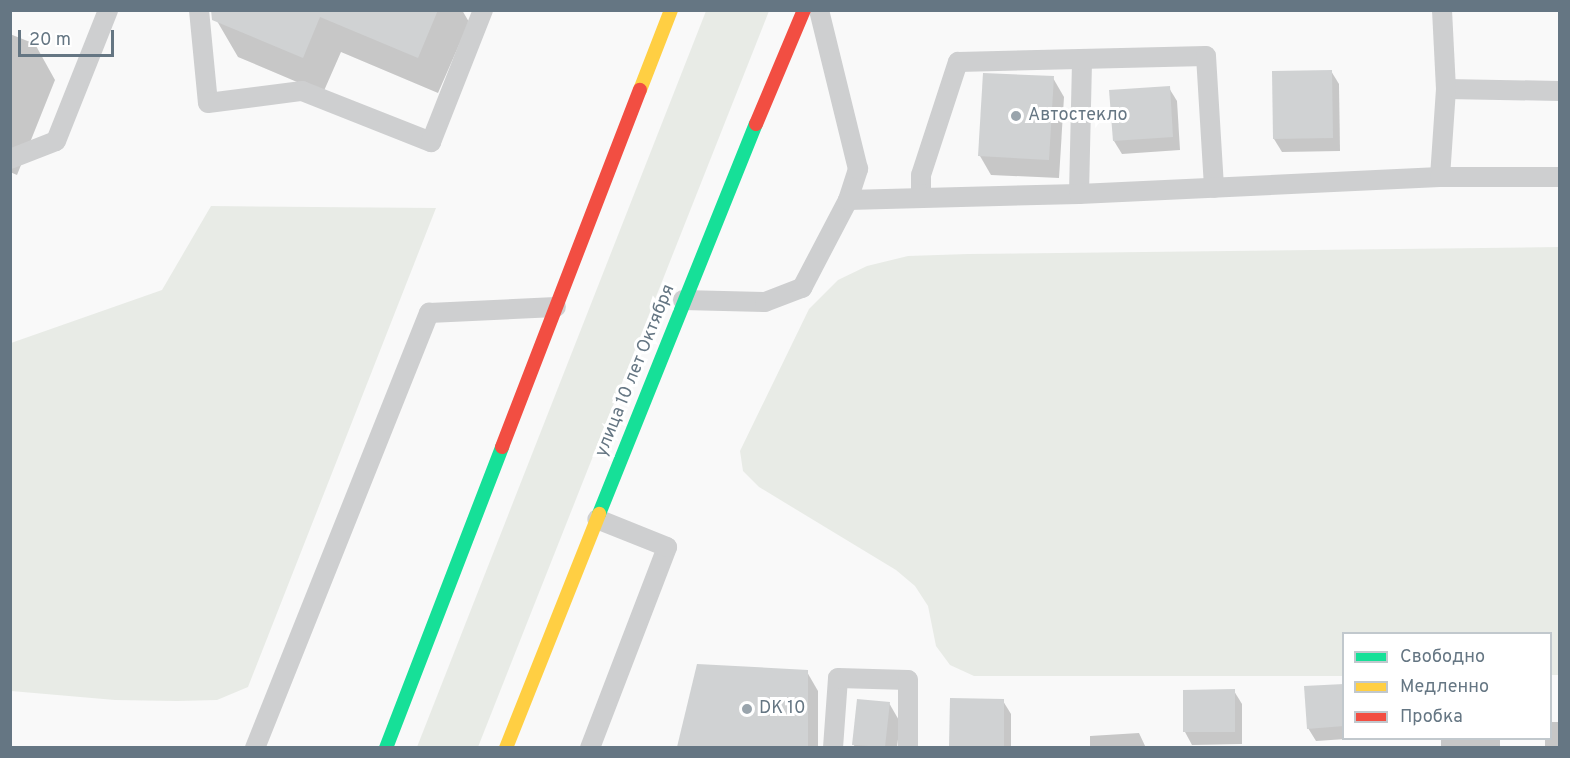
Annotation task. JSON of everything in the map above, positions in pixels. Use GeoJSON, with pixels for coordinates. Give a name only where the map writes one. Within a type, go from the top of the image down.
{"type":"FeatureCollection","features":[{"type":"Feature","properties":{"kind":"main road"},"geometry":{"type":"LineString","coordinates":[[386,747],[671,10]]}},
{"type":"Feature","properties":{"kind":"main road","name":"улица 10 лет Октября"},"geometry":{"type":"LineString","coordinates":[[506,747],[683,300],[804,10]]}},
{"type":"Feature","properties":{"kind":"lane"},"geometry":{"type":"LineString","coordinates":[[10,159],[56,141],[108,10]]}},
{"type":"Feature","properties":{"kind":"lane"},"geometry":{"type":"LineString","coordinates":[[199,10],[208,103],[302,91],[430,142],[483,10]]}},
{"type":"Feature","properties":{"kind":"lane"},"geometry":{"type":"LineString","coordinates":[[683,300],[765,302],[802,288],[848,200],[858,169],[819,10]]}},
{"type":"Feature","properties":{"kind":"lane"},"geometry":{"type":"LineString","coordinates":[[1440,177],[1446,90],[1442,10]]}},
{"type":"Feature","properties":{"kind":"lane"},"geometry":{"type":"LineString","coordinates":[[921,198],[921,175],[958,62],[1206,57],[1214,188]]}},
{"type":"Feature","properties":{"kind":"lane"},"geometry":{"type":"LineString","coordinates":[[1079,194],[1082,59]]}},
{"type":"Feature","properties":{"kind":"lane"},"geometry":{"type":"LineString","coordinates":[[1446,90],[1560,91]]}},
{"type":"Feature","properties":{"kind":"lane"},"geometry":{"type":"LineString","coordinates":[[848,200],[1079,194],[1440,177],[1560,177]]}},
{"type":"Feature","properties":{"kind":"lane"},"geometry":{"type":"LineString","coordinates":[[255,747],[429,313],[556,307]]}},
{"type":"Feature","properties":{"kind":"lane"},"geometry":{"type":"LineString","coordinates":[[590,747],[667,547],[597,519]]}},
{"type":"Feature","properties":{"kind":"lane"},"geometry":{"type":"LineString","coordinates":[[833,747],[838,678],[909,680],[908,747]]}},
{"type":"Feature","properties":{"kind":"shaded area"},"geometry":{"type":"Polygon","coordinates":[[[706,11],[769,11],[478,747],[417,747],[706,11]]]}},
{"type":"Feature","properties":{"kind":"shaded area"},"geometry":{"type":"Polygon","coordinates":[[[211,206],[436,208],[248,687],[217,700],[177,701],[115,700],[11,691],[11,343],[162,290],[211,206]]]}},
{"type":"Feature","properties":{"kind":"shaded area"},"geometry":{"type":"Polygon","coordinates":[[[1559,247],[1559,675],[1552,675],[1552,632],[1342,632],[1342,676],[974,676],[950,665],[936,646],[928,606],[915,586],[896,570],[759,487],[743,471],[740,451],[809,309],[838,280],[867,266],[908,256],[1559,247]]]}},
{"type":"Feature","properties":{"kind":"building"},"geometry":{"type":"Polygon","coordinates":[[[211,10],[438,10],[418,58],[320,17],[303,58],[212,20],[211,10]]]}},
{"type":"Feature","properties":{"kind":"building"},"geometry":{"type":"Polygon","coordinates":[[[1332,70],[1333,138],[1273,139],[1272,71],[1332,70]]]}},
{"type":"Feature","properties":{"kind":"building","name":"Автостекло"},"geometry":{"type":"Polygon","coordinates":[[[983,73],[1054,76],[1049,160],[978,156],[983,73]]]}},
{"type":"Feature","properties":{"kind":"building"},"geometry":{"type":"Polygon","coordinates":[[[1170,86],[1173,137],[1113,141],[1109,90],[1170,86]]]}},
{"type":"Feature","properties":{"kind":"building","name":"DK 10"},"geometry":{"type":"Polygon","coordinates":[[[697,664],[808,670],[808,747],[677,747],[697,664]]]}},
{"type":"Feature","properties":{"kind":"building"},"geometry":{"type":"Polygon","coordinates":[[[1342,684],[1342,726],[1307,729],[1304,686],[1342,684]]]}},
{"type":"Feature","properties":{"kind":"building"},"geometry":{"type":"Polygon","coordinates":[[[1235,689],[1235,732],[1183,732],[1183,690],[1235,689]]]}},
{"type":"Feature","properties":{"kind":"building"},"geometry":{"type":"Polygon","coordinates":[[[950,698],[1004,699],[1004,747],[949,747],[950,698]]]}},
{"type":"Feature","properties":{"kind":"building"},"geometry":{"type":"Polygon","coordinates":[[[857,699],[890,702],[885,747],[852,745],[857,699]]]}},
{"type":"Feature","properties":{"kind":"traffic: fast"},"geometry":{"type":"LineString","coordinates":[[599,514],[756,124]]}},
{"type":"Feature","properties":{"kind":"traffic: fast"},"geometry":{"type":"LineString","coordinates":[[386,748],[502,447]]}},
{"type":"Feature","properties":{"kind":"traffic: slow"},"geometry":{"type":"LineString","coordinates":[[640,90],[671,10]]}},
{"type":"Feature","properties":{"kind":"traffic: slow"},"geometry":{"type":"LineString","coordinates":[[506,748],[599,514]]}},
{"type":"Feature","properties":{"kind":"traffic: jam"},"geometry":{"type":"LineString","coordinates":[[756,124],[804,10]]}},
{"type":"Feature","properties":{"kind":"traffic: jam"},"geometry":{"type":"LineString","coordinates":[[502,447],[640,90]]}},
{"type":"Feature","properties":{"kind":"place","name":"Автостекло"},"geometry":{"type":"Point","coordinates":[1016,116]}},
{"type":"Feature","properties":{"kind":"place","name":"DK 10"},"geometry":{"type":"Point","coordinates":[747,709]}}]}
